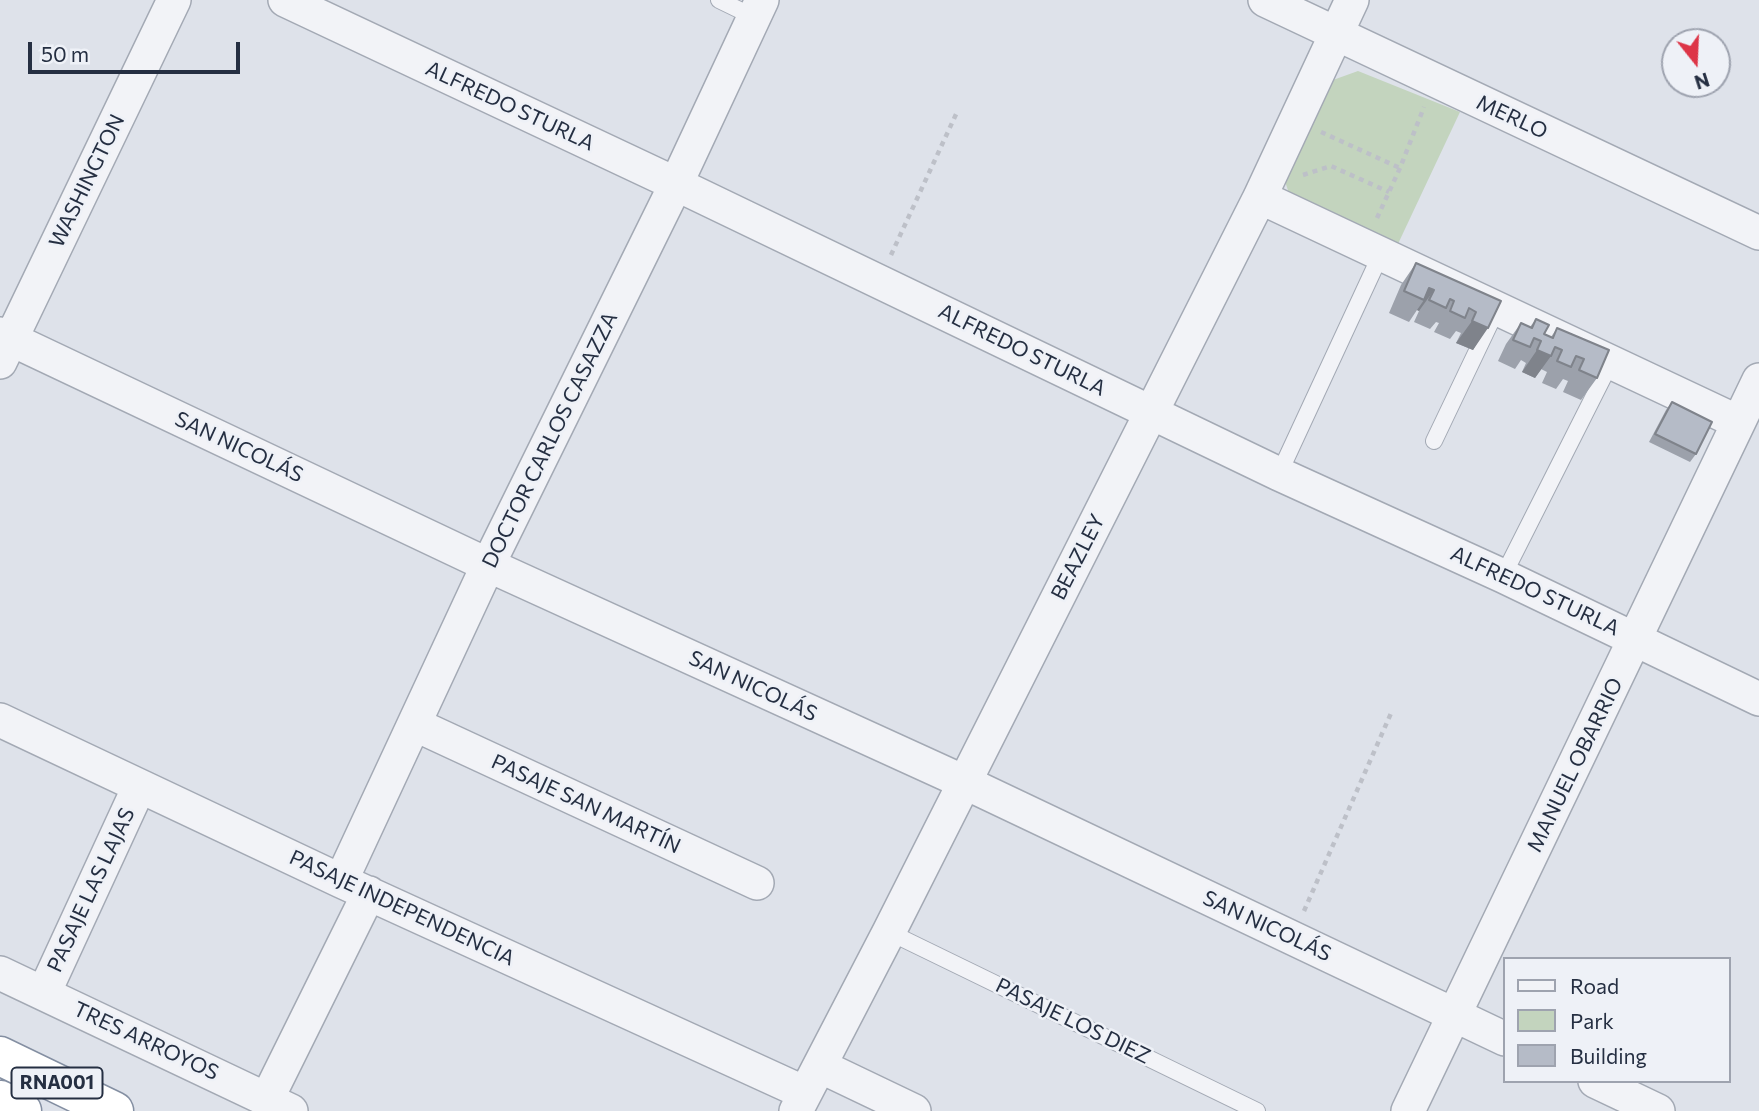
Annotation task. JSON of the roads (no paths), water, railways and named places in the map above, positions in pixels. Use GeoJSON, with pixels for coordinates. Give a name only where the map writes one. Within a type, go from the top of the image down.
{"type":"FeatureCollection","features":[{"type":"Feature","properties":{"kind":"highway","name":"RNA001"},"geometry":{"type":"LineString","coordinates":[[0,1056],[114,1111]]}},
{"type":"Feature","properties":{"kind":"highway"},"geometry":{"type":"LineString","coordinates":[[0,1100],[22,1111]]}},
{"type":"Feature","properties":{"kind":"street","name":"WASHINGTON"},"geometry":{"type":"LineString","coordinates":[[4,345],[174,0]]}},
{"type":"Feature","properties":{"kind":"street","name":"ALFREDO STURLA"},"geometry":{"type":"LineString","coordinates":[[285,0],[676,184],[1279,474],[1503,576],[1759,699]]}},
{"type":"Feature","properties":{"kind":"street","name":"MERLO"},"geometry":{"type":"LineString","coordinates":[[1265,0],[1759,233]]}},
{"type":"Feature","properties":{"kind":"street","name":"BEAZLEY"},"geometry":{"type":"LineString","coordinates":[[807,1090],[1262,192],[1352,0]]}},
{"type":"Feature","properties":{"kind":"street","name":"DOCTOR CARLOS CASAZZA"},"geometry":{"type":"LineString","coordinates":[[279,1105],[414,724],[488,565],[676,184],[758,8]]}},
{"type":"Feature","properties":{"kind":"street"},"geometry":{"type":"LineString","coordinates":[[1262,192],[1373,250],[1738,422]]}},
{"type":"Feature","properties":{"kind":"street","name":"SAN NICOLÁS"},"geometry":{"type":"LineString","coordinates":[[4,345],[964,782],[1504,1039]]}},
{"type":"Feature","properties":{"kind":"street","name":"MANUEL OBARRIO"},"geometry":{"type":"LineString","coordinates":[[1408,1111],[1759,380]]}},
{"type":"Feature","properties":{"kind":"street","name":"PASAJE INDEPENDENCIA"},"geometry":{"type":"LineString","coordinates":[[0,720],[355,887],[807,1090],[914,1111]]}},
{"type":"Feature","properties":{"kind":"street","name":"PASAJE SAN MARTÍN"},"geometry":{"type":"LineString","coordinates":[[414,724],[757,883]]}},
{"type":"Feature","properties":{"kind":"street","name":"PASAJE LAS LAJAS"},"geometry":{"type":"LineString","coordinates":[[44,993],[139,787]]}},
{"type":"Feature","properties":{"kind":"street","name":"TRES ARROYOS"},"geometry":{"type":"LineString","coordinates":[[0,973],[279,1105]]}},
{"type":"Feature","properties":{"kind":"street"},"geometry":{"type":"LineString","coordinates":[[1599,1083],[1658,1111]]}},
{"type":"Feature","properties":{"kind":"lane"},"geometry":{"type":"LineString","coordinates":[[719,0],[758,8]]}},
{"type":"Feature","properties":{"kind":"lane"},"geometry":{"type":"LineString","coordinates":[[1279,474],[1373,250]]}},
{"type":"Feature","properties":{"kind":"lane"},"geometry":{"type":"LineString","coordinates":[[1434,441],[1497,309]]}},
{"type":"Feature","properties":{"kind":"lane"},"geometry":{"type":"LineString","coordinates":[[1503,576],[1611,362]]}},
{"type":"Feature","properties":{"kind":"lane","name":"PASAJE LOS DIEZ"},"geometry":{"type":"LineString","coordinates":[[888,932],[1257,1111]]}}]}
